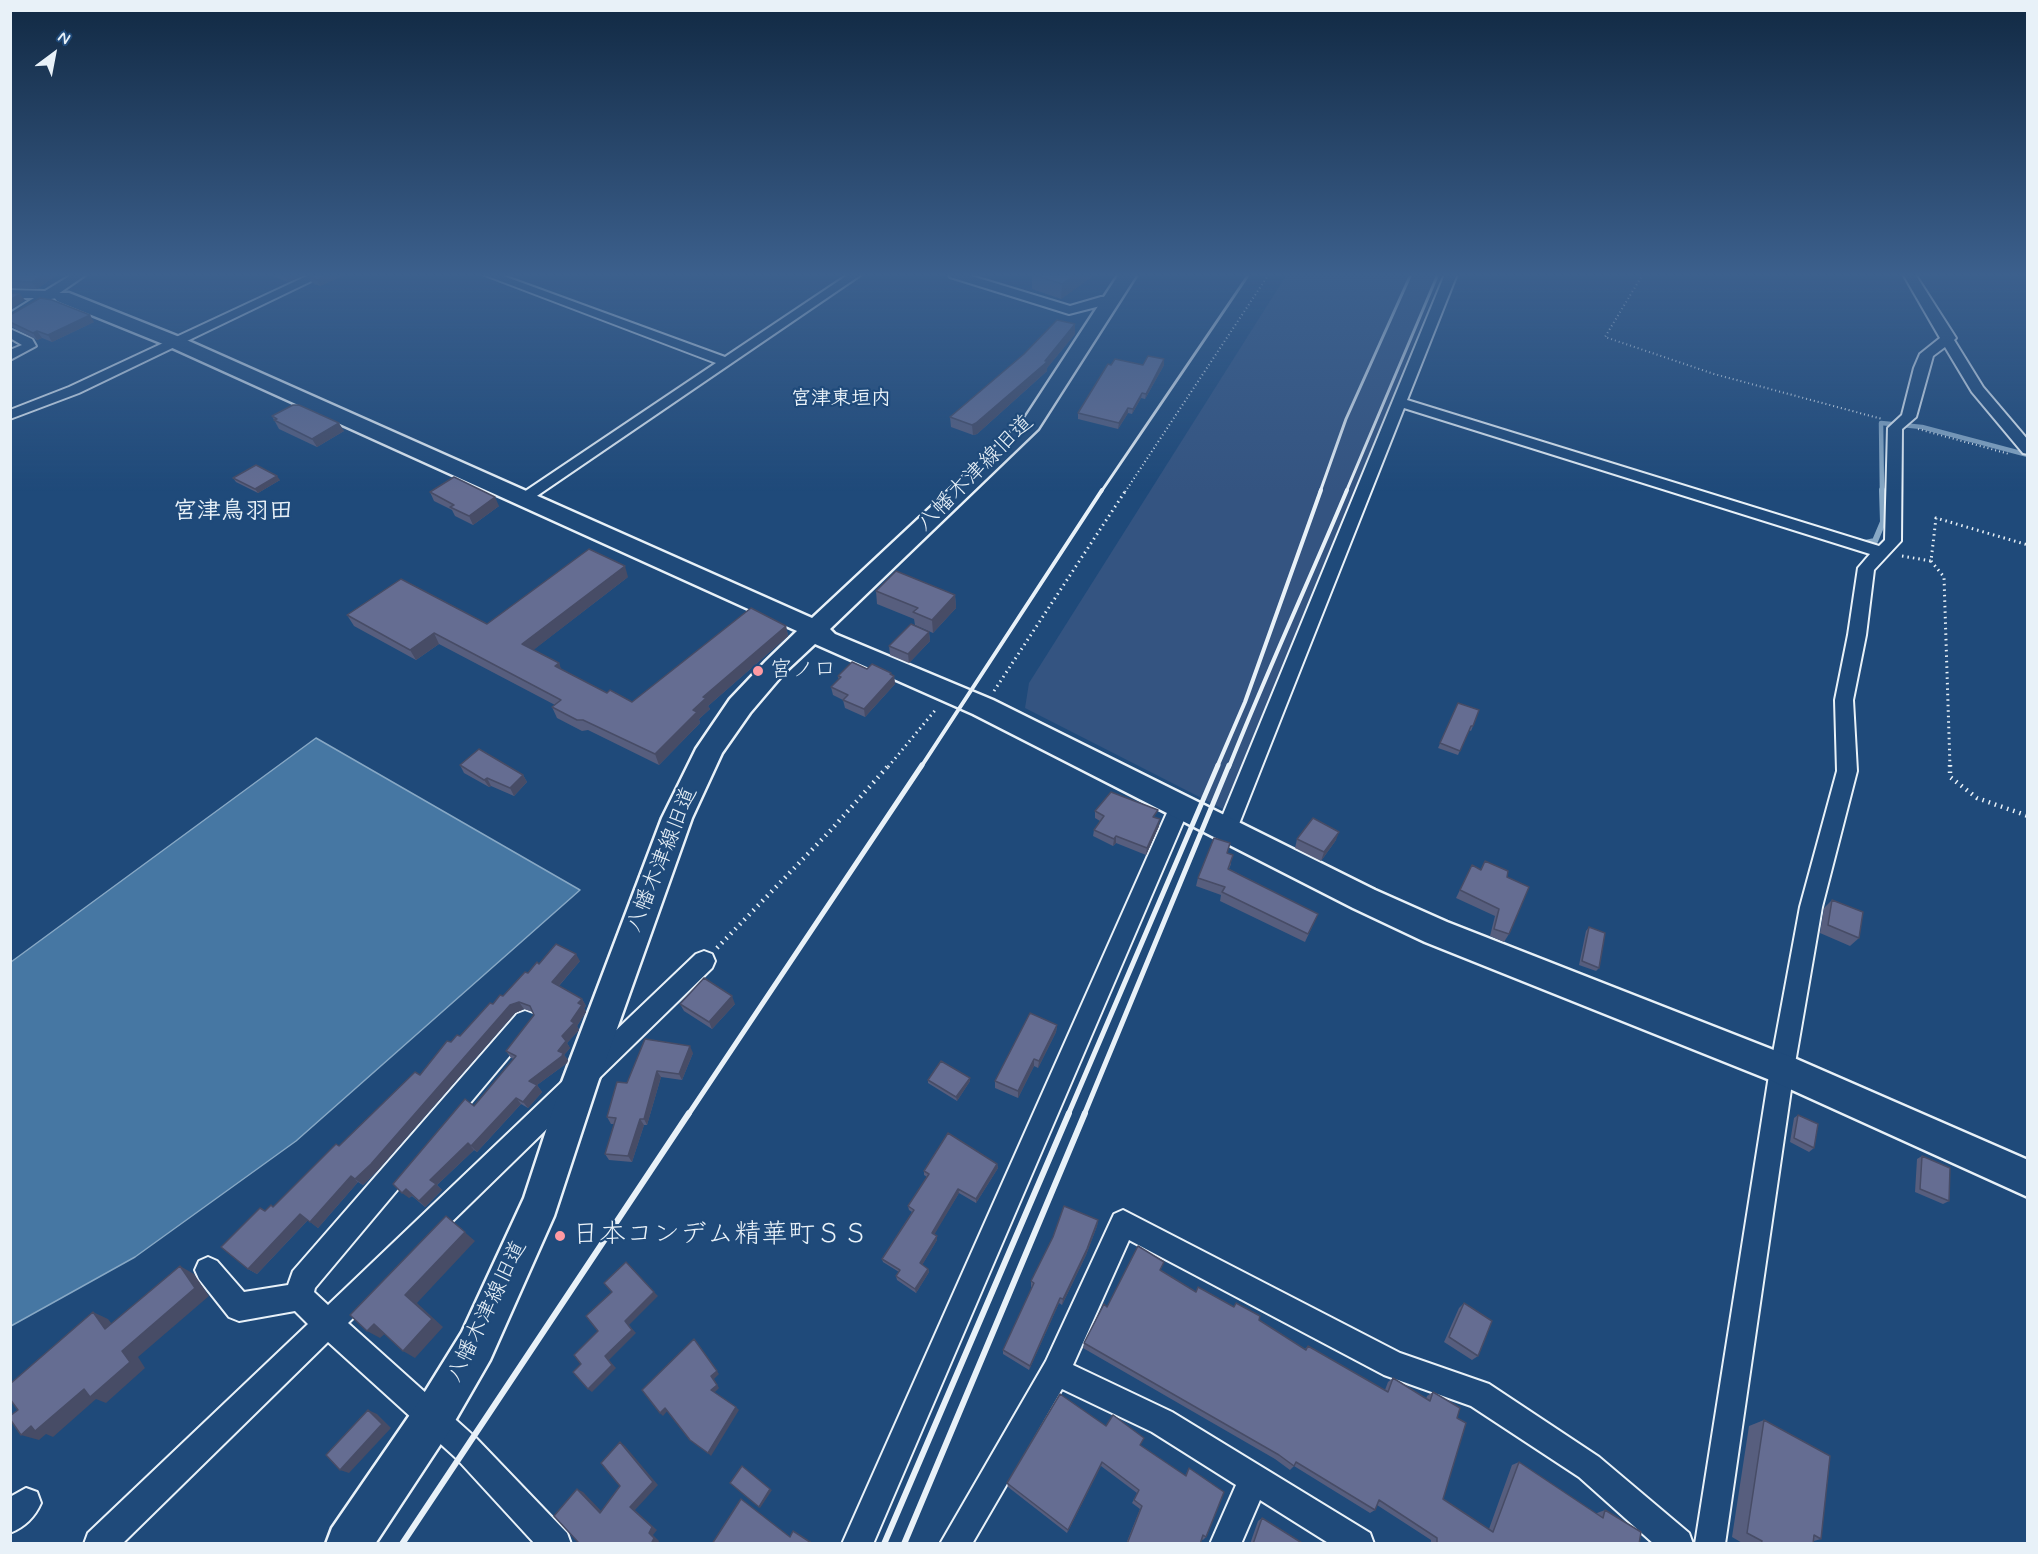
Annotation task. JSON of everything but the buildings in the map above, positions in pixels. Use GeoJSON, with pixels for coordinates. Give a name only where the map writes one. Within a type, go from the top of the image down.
{"type":"FeatureCollection","features":[{"type":"Feature","properties":{"kind":"street"},"geometry":{"type":"LineString","coordinates":[[10,356],[28,347]]}},
{"type":"Feature","properties":{"kind":"street"},"geometry":{"type":"LineString","coordinates":[[10,415],[74,390],[165,347]]}},
{"type":"Feature","properties":{"kind":"street"},"geometry":{"type":"LineString","coordinates":[[185,347],[815,629],[826,640],[983,706],[1364,899],[1436,932],[1782,1069],[2028,1179]]}},
{"type":"Feature","properties":{"kind":"street"},"geometry":{"type":"LineString","coordinates":[[685,347],[727,362]]}},
{"type":"Feature","properties":{"kind":"street"},"geometry":{"type":"LineString","coordinates":[[523,499],[749,347]]}},
{"type":"Feature","properties":{"kind":"street","name":"八幡木津線旧道"},"geometry":{"type":"LineString","coordinates":[[348,1544],[434,1418],[476,1346],[541,1203],[580,1082],[677,818],[710,749],[740,706],[775,667],[1031,424],[1081,347]]}},
{"type":"Feature","properties":{"kind":"street"},"geometry":{"type":"LineString","coordinates":[[1227,829],[1421,347]]}},
{"type":"Feature","properties":{"kind":"street"},"geometry":{"type":"LineString","coordinates":[[1710,1544],[1782,1069],[1811,907],[1847,771],[1844,700],[1857,635],[1866,568],[1893,541],[1895,428],[1909,417],[1921,368],[1928,354],[1937,347]]}},
{"type":"Feature","properties":{"kind":"street"},"geometry":{"type":"LineString","coordinates":[[1953,347],[1977,389],[2022,453]]}},
{"type":"Feature","properties":{"kind":"street"},"geometry":{"type":"LineString","coordinates":[[1399,402],[1881,552]]}},
{"type":"Feature","properties":{"kind":"street"},"geometry":{"type":"LineString","coordinates":[[857,1544],[1180,806]]}},
{"type":"Feature","properties":{"kind":"street"},"geometry":{"type":"LineString","coordinates":[[99,1544],[704,961]]}},
{"type":"Feature","properties":{"kind":"street"},"geometry":{"type":"LineString","coordinates":[[299,1297],[303,1281],[525,1021]]}},
{"type":"Feature","properties":{"kind":"street"},"geometry":{"type":"LineString","coordinates":[[955,1544],[1056,1371],[1122,1223],[1394,1365],[1479,1394],[1589,1467],[1678,1544]]}},
{"type":"Feature","properties":{"kind":"street"},"geometry":{"type":"LineString","coordinates":[[208,1270],[239,1307],[299,1297]]}},
{"type":"Feature","properties":{"kind":"street"},"geometry":{"type":"LineString","coordinates":[[299,1297],[466,1448],[556,1544]]}},
{"type":"Feature","properties":{"kind":"street"},"geometry":{"type":"LineString","coordinates":[[1056,1371],[1162,1422],[1359,1544]]}},
{"type":"Feature","properties":{"kind":"street"},"geometry":{"type":"LineString","coordinates":[[1226,1544],[1254,1479]]}},
{"type":"Feature","properties":{"kind":"path"},"geometry":{"type":"LineString","coordinates":[[983,706],[1220,347]]}},
{"type":"Feature","properties":{"kind":"path"},"geometry":{"type":"LineString","coordinates":[[1633,347],[1714,374],[1899,424],[2022,453]]}},
{"type":"Feature","properties":{"kind":"path"},"geometry":{"type":"LineString","coordinates":[[1931,561],[1936,518],[2028,545]]}},
{"type":"Feature","properties":{"kind":"path"},"geometry":{"type":"LineString","coordinates":[[1881,552],[1931,561],[1944,577],[1950,777],[1977,798],[2028,816]]}},
{"type":"Feature","properties":{"kind":"path"},"geometry":{"type":"LineString","coordinates":[[704,961],[833,830],[896,761],[949,693]]}},
{"type":"Feature","properties":{"kind":"shaded area"},"geometry":{"type":"Polygon","coordinates":[[[1241,347],[1413,347],[1225,810],[1025,708],[1029,683],[1241,347]]]}},
{"type":"Feature","properties":{"kind":"shaded area"},"geometry":{"type":"Polygon","coordinates":[[[316,738],[580,890],[296,1141],[135,1257],[11,1326],[11,962],[316,738]]]}},
{"type":"Feature","properties":{"kind":"waterway"},"geometry":{"type":"LineString","coordinates":[[1882,492],[1881,423],[1922,427],[2028,455]]}},
{"type":"Feature","properties":{"kind":"waterway"},"geometry":{"type":"LineString","coordinates":[[1860,544],[1875,541],[1883,522],[1882,490]]}},
{"type":"Feature","properties":{"kind":"railway"},"geometry":{"type":"LineString","coordinates":[[1101,492],[1200,347]]}},
{"type":"Feature","properties":{"kind":"railway"},"geometry":{"type":"LineString","coordinates":[[1320,492],[1346,419],[1378,347]]}},
{"type":"Feature","properties":{"kind":"railway"},"geometry":{"type":"LineString","coordinates":[[1346,492],[1407,347]]}},
{"type":"Feature","properties":{"kind":"railway"},"geometry":{"type":"LineString","coordinates":[[921,767],[1102,490]]}},
{"type":"Feature","properties":{"kind":"railway"},"geometry":{"type":"LineString","coordinates":[[1217,767],[1245,702],[1321,490]]}},
{"type":"Feature","properties":{"kind":"railway"},"geometry":{"type":"LineString","coordinates":[[1229,767],[1347,490]]}},
{"type":"Feature","properties":{"kind":"railway"},"geometry":{"type":"LineString","coordinates":[[688,1115],[922,765]]}},
{"type":"Feature","properties":{"kind":"railway"},"geometry":{"type":"LineString","coordinates":[[1068,1115],[1218,765]]}},
{"type":"Feature","properties":{"kind":"railway"},"geometry":{"type":"LineString","coordinates":[[1084,1115],[1229,765]]}},
{"type":"Feature","properties":{"kind":"railway"},"geometry":{"type":"LineString","coordinates":[[402,1544],[689,1113]]}},
{"type":"Feature","properties":{"kind":"railway"},"geometry":{"type":"LineString","coordinates":[[884,1544],[1069,1113]]}},
{"type":"Feature","properties":{"kind":"railway"},"geometry":{"type":"LineString","coordinates":[[904,1544],[1085,1113]]}},
{"type":"Feature","properties":{"kind":"place","name":"宮ノ口"},"geometry":{"type":"Point","coordinates":[758,671]}},
{"type":"Feature","properties":{"kind":"place","name":"日本コンデム精華町ＳＳ"},"geometry":{"type":"Point","coordinates":[560,1236]}},
{"type":"Feature","properties":{"kind":"district","name":"宮津東垣内"},"geometry":{"type":"Point","coordinates":[841,400]}},
{"type":"Feature","properties":{"kind":"district","name":"宮津鳥羽田"},"geometry":{"type":"Point","coordinates":[233,513]}}]}
